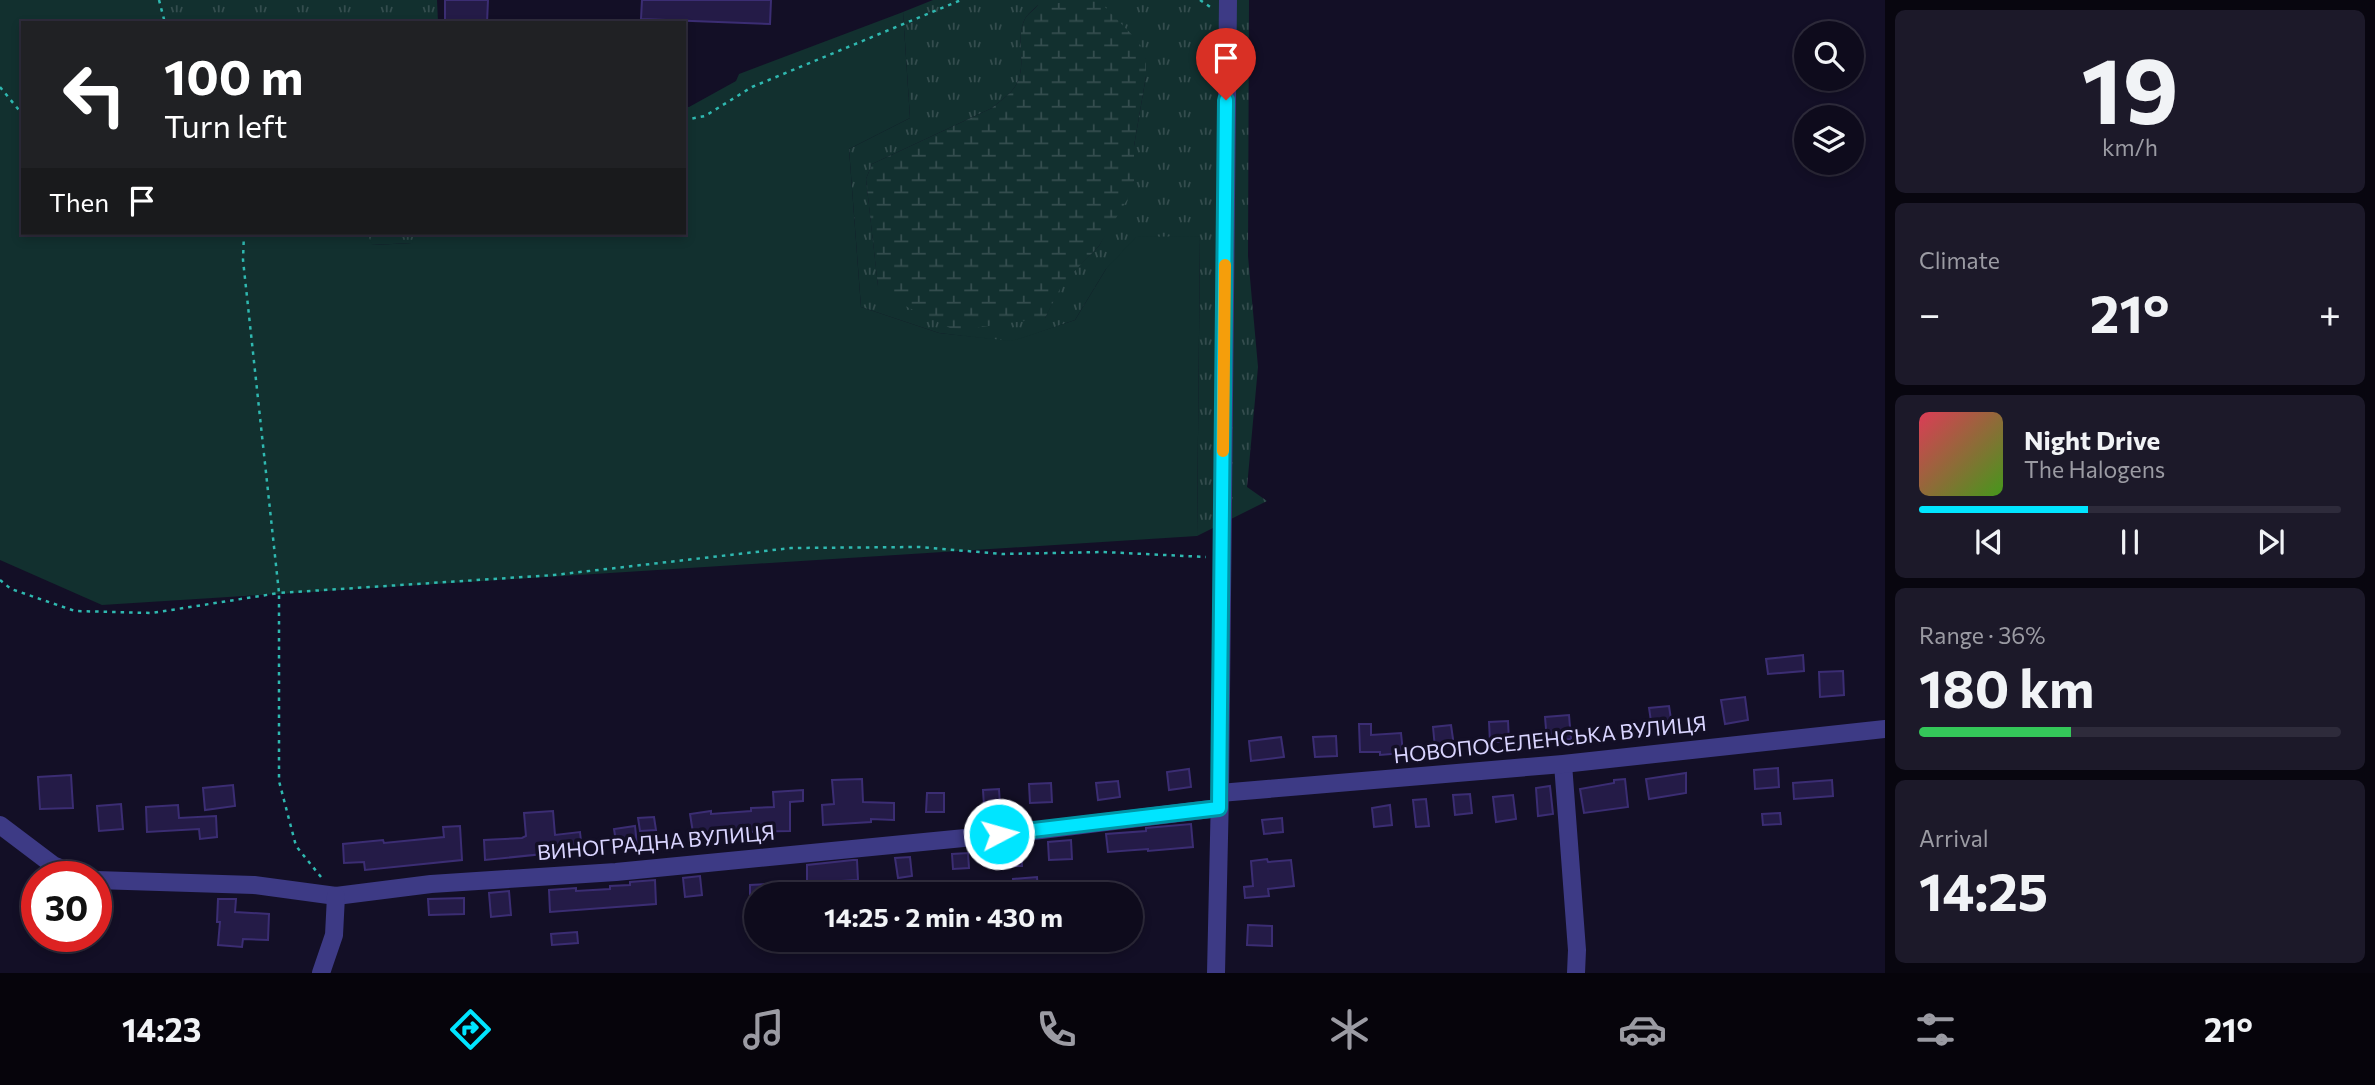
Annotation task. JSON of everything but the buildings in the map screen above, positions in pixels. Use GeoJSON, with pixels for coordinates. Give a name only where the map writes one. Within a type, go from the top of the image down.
{"type":"FeatureCollection","features":[{"type":"Feature","properties":{"kind":"street"},"geometry":{"type":"LineString","coordinates":[[1216,973],[1227,0]]}},
{"type":"Feature","properties":{"kind":"street","name":"НОВОПОСЕЛЕНСЬКА ВУЛИЦЯ"},"geometry":{"type":"LineString","coordinates":[[1219,800],[1885,729]]}},
{"type":"Feature","properties":{"kind":"street"},"geometry":{"type":"LineString","coordinates":[[1563,764],[1577,950],[1576,973]]}},
{"type":"Feature","properties":{"kind":"street","name":"ВИНОГРАДНА ВУЛИЦЯ"},"geometry":{"type":"LineString","coordinates":[[112,881],[254,885],[336,896],[431,884],[616,872],[1025,832],[1219,800]]}},
{"type":"Feature","properties":{"kind":"street"},"geometry":{"type":"LineString","coordinates":[[0,825],[48,861]]}},
{"type":"Feature","properties":{"kind":"street"},"geometry":{"type":"LineString","coordinates":[[321,973],[334,934],[336,896]]}},
{"type":"Feature","properties":{"kind":"path"},"geometry":{"type":"LineString","coordinates":[[159,0],[164,21]]}},
{"type":"Feature","properties":{"kind":"path"},"geometry":{"type":"LineString","coordinates":[[686,120],[705,116],[752,87],[961,0]]}},
{"type":"Feature","properties":{"kind":"path"},"geometry":{"type":"LineString","coordinates":[[0,87],[21,113]]}},
{"type":"Feature","properties":{"kind":"path"},"geometry":{"type":"LineString","coordinates":[[244,235],[243,260],[279,593],[279,781],[296,846],[336,896]]}},
{"type":"Feature","properties":{"kind":"path"},"geometry":{"type":"LineString","coordinates":[[0,580],[11,589],[75,611],[152,613],[279,593],[554,575],[791,548],[919,547],[1002,554],[1103,552],[1221,558]]}},
{"type":"Feature","properties":{"kind":"green space"},"geometry":{"type":"Polygon","coordinates":[[[0,0],[159,0],[164,21],[21,21],[21,235],[368,235],[372,245],[412,243],[414,235],[686,235],[686,107],[736,81],[739,74],[903,12],[910,118],[849,149],[861,307],[939,333],[1012,341],[1075,320],[1106,269],[1136,237],[1200,236],[1197,536],[102,605],[0,560],[0,0]]]}},
{"type":"Feature","properties":{"kind":"green space"},"geometry":{"type":"Polygon","coordinates":[[[159,0],[437,0],[438,21],[164,21],[159,0]]]}},
{"type":"Feature","properties":{"kind":"green space"},"geometry":{"type":"Polygon","coordinates":[[[933,0],[1249,0],[1248,256],[1258,367],[1247,487],[1267,501],[1197,536],[1200,236],[1106,269],[1075,320],[1012,342],[939,333],[861,307],[849,149],[910,118],[903,12],[933,0]],[[1038,5],[1026,17],[1023,25],[1021,68],[1016,85],[1008,94],[992,108],[872,164],[866,179],[878,286],[1045,318],[1062,283],[1099,246],[1134,181],[1134,146],[1146,76],[1146,59],[1038,5]]]}},
{"type":"Feature","properties":{"kind":"green space"},"geometry":{"type":"Polygon","coordinates":[[[1091,0],[1102,4],[1139,42],[1146,59],[1146,76],[1134,146],[1134,181],[1127,200],[1099,246],[1063,283],[1045,318],[968,329],[950,328],[889,298],[878,286],[866,179],[872,164],[992,108],[1008,94],[1016,85],[1021,68],[1023,25],[1026,17],[1038,5],[1091,0]]]}},
{"type":"Feature","properties":{"kind":"green space"},"geometry":{"type":"Polygon","coordinates":[[[368,235],[415,235],[413,243],[371,245],[368,235]]]}},
{"type":"Feature","properties":{"kind":"slow traffic"},"geometry":{"type":"LineString","coordinates":[[1223,451],[1225,265]]}},
{"type":"Feature","properties":{"kind":"route"},"geometry":{"type":"LineString","coordinates":[[999,834],[1219,808],[1226,100]]}}]}
